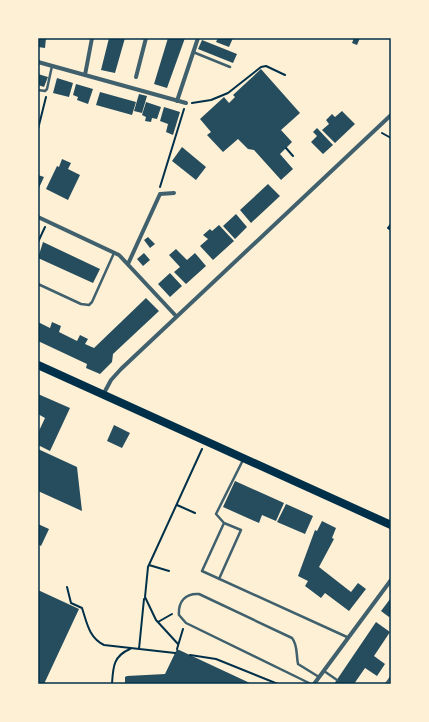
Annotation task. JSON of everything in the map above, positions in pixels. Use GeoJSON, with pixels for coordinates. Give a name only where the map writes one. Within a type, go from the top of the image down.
{"type":"FeatureCollection","features":[{"type":"Feature","properties":{"kind":"main road"},"geometry":{"type":"LineString","coordinates":[[38,365],[391,525]]}},
{"type":"Feature","properties":{"kind":"street"},"geometry":{"type":"LineString","coordinates":[[85,75],[92,38]]}},
{"type":"Feature","properties":{"kind":"street"},"geometry":{"type":"LineString","coordinates":[[136,77],[146,38]]}},
{"type":"Feature","properties":{"kind":"street"},"geometry":{"type":"LineString","coordinates":[[177,101],[198,38]]}},
{"type":"Feature","properties":{"kind":"street"},"geometry":{"type":"LineString","coordinates":[[38,62],[186,103]]}},
{"type":"Feature","properties":{"kind":"street"},"geometry":{"type":"LineString","coordinates":[[103,395],[115,375],[391,115]]}},
{"type":"Feature","properties":{"kind":"street"},"geometry":{"type":"LineString","coordinates":[[128,264],[160,194],[174,193]]}},
{"type":"Feature","properties":{"kind":"street"},"geometry":{"type":"LineString","coordinates":[[38,217],[114,252],[128,264],[176,316]]}},
{"type":"Feature","properties":{"kind":"street"},"geometry":{"type":"LineString","coordinates":[[313,684],[391,580]]}},
{"type":"Feature","properties":{"kind":"lane"},"geometry":{"type":"LineString","coordinates":[[193,52],[230,67]]}},
{"type":"Feature","properties":{"kind":"lane"},"geometry":{"type":"LineString","coordinates":[[38,90],[45,91],[52,66]]}},
{"type":"Feature","properties":{"kind":"lane"},"geometry":{"type":"LineString","coordinates":[[38,284],[81,304],[89,305],[92,302],[114,252]]}},
{"type":"Feature","properties":{"kind":"lane"},"geometry":{"type":"LineString","coordinates":[[219,579],[241,530],[224,522],[216,514],[244,458]]}},
{"type":"Feature","properties":{"kind":"lane"},"geometry":{"type":"LineString","coordinates":[[224,522],[202,571],[347,637]]}},
{"type":"Feature","properties":{"kind":"lane"},"geometry":{"type":"LineString","coordinates":[[313,684],[186,623],[179,615],[179,610],[186,596],[191,593],[198,594],[292,638],[295,641],[297,649],[298,664],[301,668],[319,677]]}},
{"type":"Feature","properties":{"kind":"lane"},"geometry":{"type":"LineString","coordinates":[[324,671],[337,680]]}},
{"type":"Feature","properties":{"kind":"lane"},"geometry":{"type":"LineString","coordinates":[[386,684],[391,677]]}},
{"type":"Feature","properties":{"kind":"path"},"geometry":{"type":"LineString","coordinates":[[160,194],[160,182],[186,103],[211,100],[228,93],[261,67],[266,66],[285,75]]}},
{"type":"Feature","properties":{"kind":"path"},"geometry":{"type":"LineString","coordinates":[[38,129],[47,96],[45,91]]}},
{"type":"Feature","properties":{"kind":"path"},"geometry":{"type":"LineString","coordinates":[[286,148],[293,156]]}},
{"type":"Feature","properties":{"kind":"path"},"geometry":{"type":"LineString","coordinates":[[38,242],[47,221]]}},
{"type":"Feature","properties":{"kind":"path"},"geometry":{"type":"LineString","coordinates":[[391,224],[388,228],[391,230]]}},
{"type":"Feature","properties":{"kind":"path"},"geometry":{"type":"LineString","coordinates":[[139,649],[149,565],[206,441]]}},
{"type":"Feature","properties":{"kind":"path"},"geometry":{"type":"LineString","coordinates":[[177,505],[195,513]]}},
{"type":"Feature","properties":{"kind":"path"},"geometry":{"type":"LineString","coordinates":[[149,565],[169,571]]}},
{"type":"Feature","properties":{"kind":"path"},"geometry":{"type":"LineString","coordinates":[[67,587],[71,603],[82,608],[92,637],[104,645],[175,653]]}},
{"type":"Feature","properties":{"kind":"path"},"geometry":{"type":"LineString","coordinates":[[145,597],[158,622],[178,644]]}},
{"type":"Feature","properties":{"kind":"path"},"geometry":{"type":"LineString","coordinates":[[158,622],[179,610]]}},
{"type":"Feature","properties":{"kind":"path"},"geometry":{"type":"LineString","coordinates":[[177,649],[186,623]]}},
{"type":"Feature","properties":{"kind":"path"},"geometry":{"type":"LineString","coordinates":[[112,684],[114,663],[121,653],[131,648]]}},
{"type":"Feature","properties":{"kind":"path"},"geometry":{"type":"LineString","coordinates":[[190,655],[216,659],[278,684]]}},
{"type":"Feature","properties":{"kind":"building"},"geometry":{"type":"Polygon","coordinates":[[[38,38],[46,38],[45,48],[38,47],[38,38]]]}},
{"type":"Feature","properties":{"kind":"building"},"geometry":{"type":"Polygon","coordinates":[[[109,38],[125,38],[115,73],[101,70],[109,38]]]}},
{"type":"Feature","properties":{"kind":"building"},"geometry":{"type":"Polygon","coordinates":[[[168,38],[185,38],[167,88],[154,84],[168,38]]]}},
{"type":"Feature","properties":{"kind":"building"},"geometry":{"type":"Polygon","coordinates":[[[218,38],[233,38],[229,47],[216,42],[218,38]]]}},
{"type":"Feature","properties":{"kind":"building"},"geometry":{"type":"Polygon","coordinates":[[[354,38],[360,38],[357,45],[352,43],[354,38]]]}},
{"type":"Feature","properties":{"kind":"building"},"geometry":{"type":"Polygon","coordinates":[[[202,40],[237,54],[233,63],[198,49],[202,40]]]}},
{"type":"Feature","properties":{"kind":"building"},"geometry":{"type":"Polygon","coordinates":[[[261,69],[300,113],[281,130],[292,142],[280,154],[293,169],[281,180],[254,150],[248,149],[238,139],[223,152],[207,135],[211,132],[200,119],[224,97],[229,103],[235,97],[233,95],[261,69]]]}},
{"type":"Feature","properties":{"kind":"building"},"geometry":{"type":"Polygon","coordinates":[[[38,74],[48,77],[44,87],[38,85],[38,74]]]}},
{"type":"Feature","properties":{"kind":"building"},"geometry":{"type":"Polygon","coordinates":[[[57,78],[73,83],[69,97],[53,93],[57,78]]]}},
{"type":"Feature","properties":{"kind":"building"},"geometry":{"type":"Polygon","coordinates":[[[76,84],[93,89],[88,104],[77,100],[78,97],[73,95],[76,84]]]}},
{"type":"Feature","properties":{"kind":"building"},"geometry":{"type":"Polygon","coordinates":[[[100,92],[136,102],[132,115],[96,105],[100,92]]]}},
{"type":"Feature","properties":{"kind":"building"},"geometry":{"type":"Polygon","coordinates":[[[139,94],[147,96],[142,113],[134,111],[139,94]]]}},
{"type":"Feature","properties":{"kind":"building"},"geometry":{"type":"Polygon","coordinates":[[[146,102],[161,107],[157,119],[152,118],[151,122],[145,121],[146,117],[142,115],[146,102]]]}},
{"type":"Feature","properties":{"kind":"building"},"geometry":{"type":"Polygon","coordinates":[[[164,107],[180,112],[173,135],[166,132],[168,124],[160,121],[164,107]]]}},
{"type":"Feature","properties":{"kind":"building"},"geometry":{"type":"Polygon","coordinates":[[[342,111],[355,124],[335,143],[322,130],[329,124],[326,120],[332,114],[335,117],[342,111]]]}},
{"type":"Feature","properties":{"kind":"building"},"geometry":{"type":"Polygon","coordinates":[[[317,128],[333,145],[323,154],[311,142],[317,136],[313,132],[317,128]]]}},
{"type":"Feature","properties":{"kind":"building"},"geometry":{"type":"Polygon","coordinates":[[[182,147],[206,167],[196,180],[172,161],[182,147]]]}},
{"type":"Feature","properties":{"kind":"building"},"geometry":{"type":"Polygon","coordinates":[[[62,159],[71,163],[68,169],[80,175],[68,200],[46,189],[62,159]]]}},
{"type":"Feature","properties":{"kind":"building"},"geometry":{"type":"Polygon","coordinates":[[[38,175],[44,177],[38,190],[38,175]]]}},
{"type":"Feature","properties":{"kind":"building"},"geometry":{"type":"Polygon","coordinates":[[[268,184],[280,196],[251,223],[240,210],[268,184]]]}},
{"type":"Feature","properties":{"kind":"building"},"geometry":{"type":"Polygon","coordinates":[[[236,214],[247,227],[235,239],[223,226],[236,214]]]}},
{"type":"Feature","properties":{"kind":"building"},"geometry":{"type":"Polygon","coordinates":[[[219,225],[234,241],[213,260],[200,246],[208,239],[203,235],[210,229],[212,231],[219,225]]]}},
{"type":"Feature","properties":{"kind":"building"},"geometry":{"type":"Polygon","coordinates":[[[148,237],[155,244],[150,248],[144,240],[148,237]]]}},
{"type":"Feature","properties":{"kind":"building"},"geometry":{"type":"Polygon","coordinates":[[[43,242],[100,269],[93,283],[38,258],[43,242]]]}},
{"type":"Feature","properties":{"kind":"building"},"geometry":{"type":"Polygon","coordinates":[[[176,249],[187,260],[195,253],[206,266],[186,284],[174,272],[180,267],[169,255],[176,249]]]}},
{"type":"Feature","properties":{"kind":"building"},"geometry":{"type":"Polygon","coordinates":[[[144,253],[150,260],[143,266],[137,259],[144,253]]]}},
{"type":"Feature","properties":{"kind":"building"},"geometry":{"type":"Polygon","coordinates":[[[170,273],[182,286],[170,297],[158,284],[170,273]]]}},
{"type":"Feature","properties":{"kind":"building"},"geometry":{"type":"Polygon","coordinates":[[[146,298],[159,311],[113,354],[112,362],[100,374],[86,368],[87,364],[38,341],[38,322],[50,328],[52,322],[61,326],[59,332],[77,341],[80,335],[88,339],[85,344],[94,348],[146,298]]]}},
{"type":"Feature","properties":{"kind":"building"},"geometry":{"type":"Polygon","coordinates":[[[38,394],[70,408],[50,451],[38,445],[38,433],[45,418],[38,414],[38,394]]]}},
{"type":"Feature","properties":{"kind":"building"},"geometry":{"type":"Polygon","coordinates":[[[114,425],[130,433],[122,448],[107,441],[114,425]]]}},
{"type":"Feature","properties":{"kind":"building"},"geometry":{"type":"Polygon","coordinates":[[[38,449],[77,467],[82,511],[38,491],[38,449]]]}},
{"type":"Feature","properties":{"kind":"building"},"geometry":{"type":"Polygon","coordinates":[[[235,481],[284,503],[276,521],[262,515],[259,523],[223,507],[235,481]]]}},
{"type":"Feature","properties":{"kind":"building"},"geometry":{"type":"Polygon","coordinates":[[[286,504],[313,516],[305,534],[277,522],[286,504]]]}},
{"type":"Feature","properties":{"kind":"building"},"geometry":{"type":"Polygon","coordinates":[[[322,521],[336,528],[332,538],[334,539],[319,567],[351,592],[358,583],[366,589],[349,611],[325,593],[321,598],[305,586],[308,581],[298,576],[315,530],[317,531],[322,521]]]}},
{"type":"Feature","properties":{"kind":"building"},"geometry":{"type":"Polygon","coordinates":[[[38,524],[49,529],[41,546],[38,544],[38,524]]]}},
{"type":"Feature","properties":{"kind":"building"},"geometry":{"type":"Polygon","coordinates":[[[38,590],[79,609],[44,684],[38,684],[38,590]]]}},
{"type":"Feature","properties":{"kind":"building"},"geometry":{"type":"Polygon","coordinates":[[[390,599],[391,615],[389,617],[381,611],[390,599]]]}},
{"type":"Feature","properties":{"kind":"building"},"geometry":{"type":"Polygon","coordinates":[[[376,622],[390,632],[374,656],[385,664],[377,676],[365,668],[354,684],[334,684],[376,622]]]}},
{"type":"Feature","properties":{"kind":"building"},"geometry":{"type":"Polygon","coordinates":[[[177,649],[252,684],[125,684],[125,677],[127,676],[165,674],[177,649]]]}}]}
